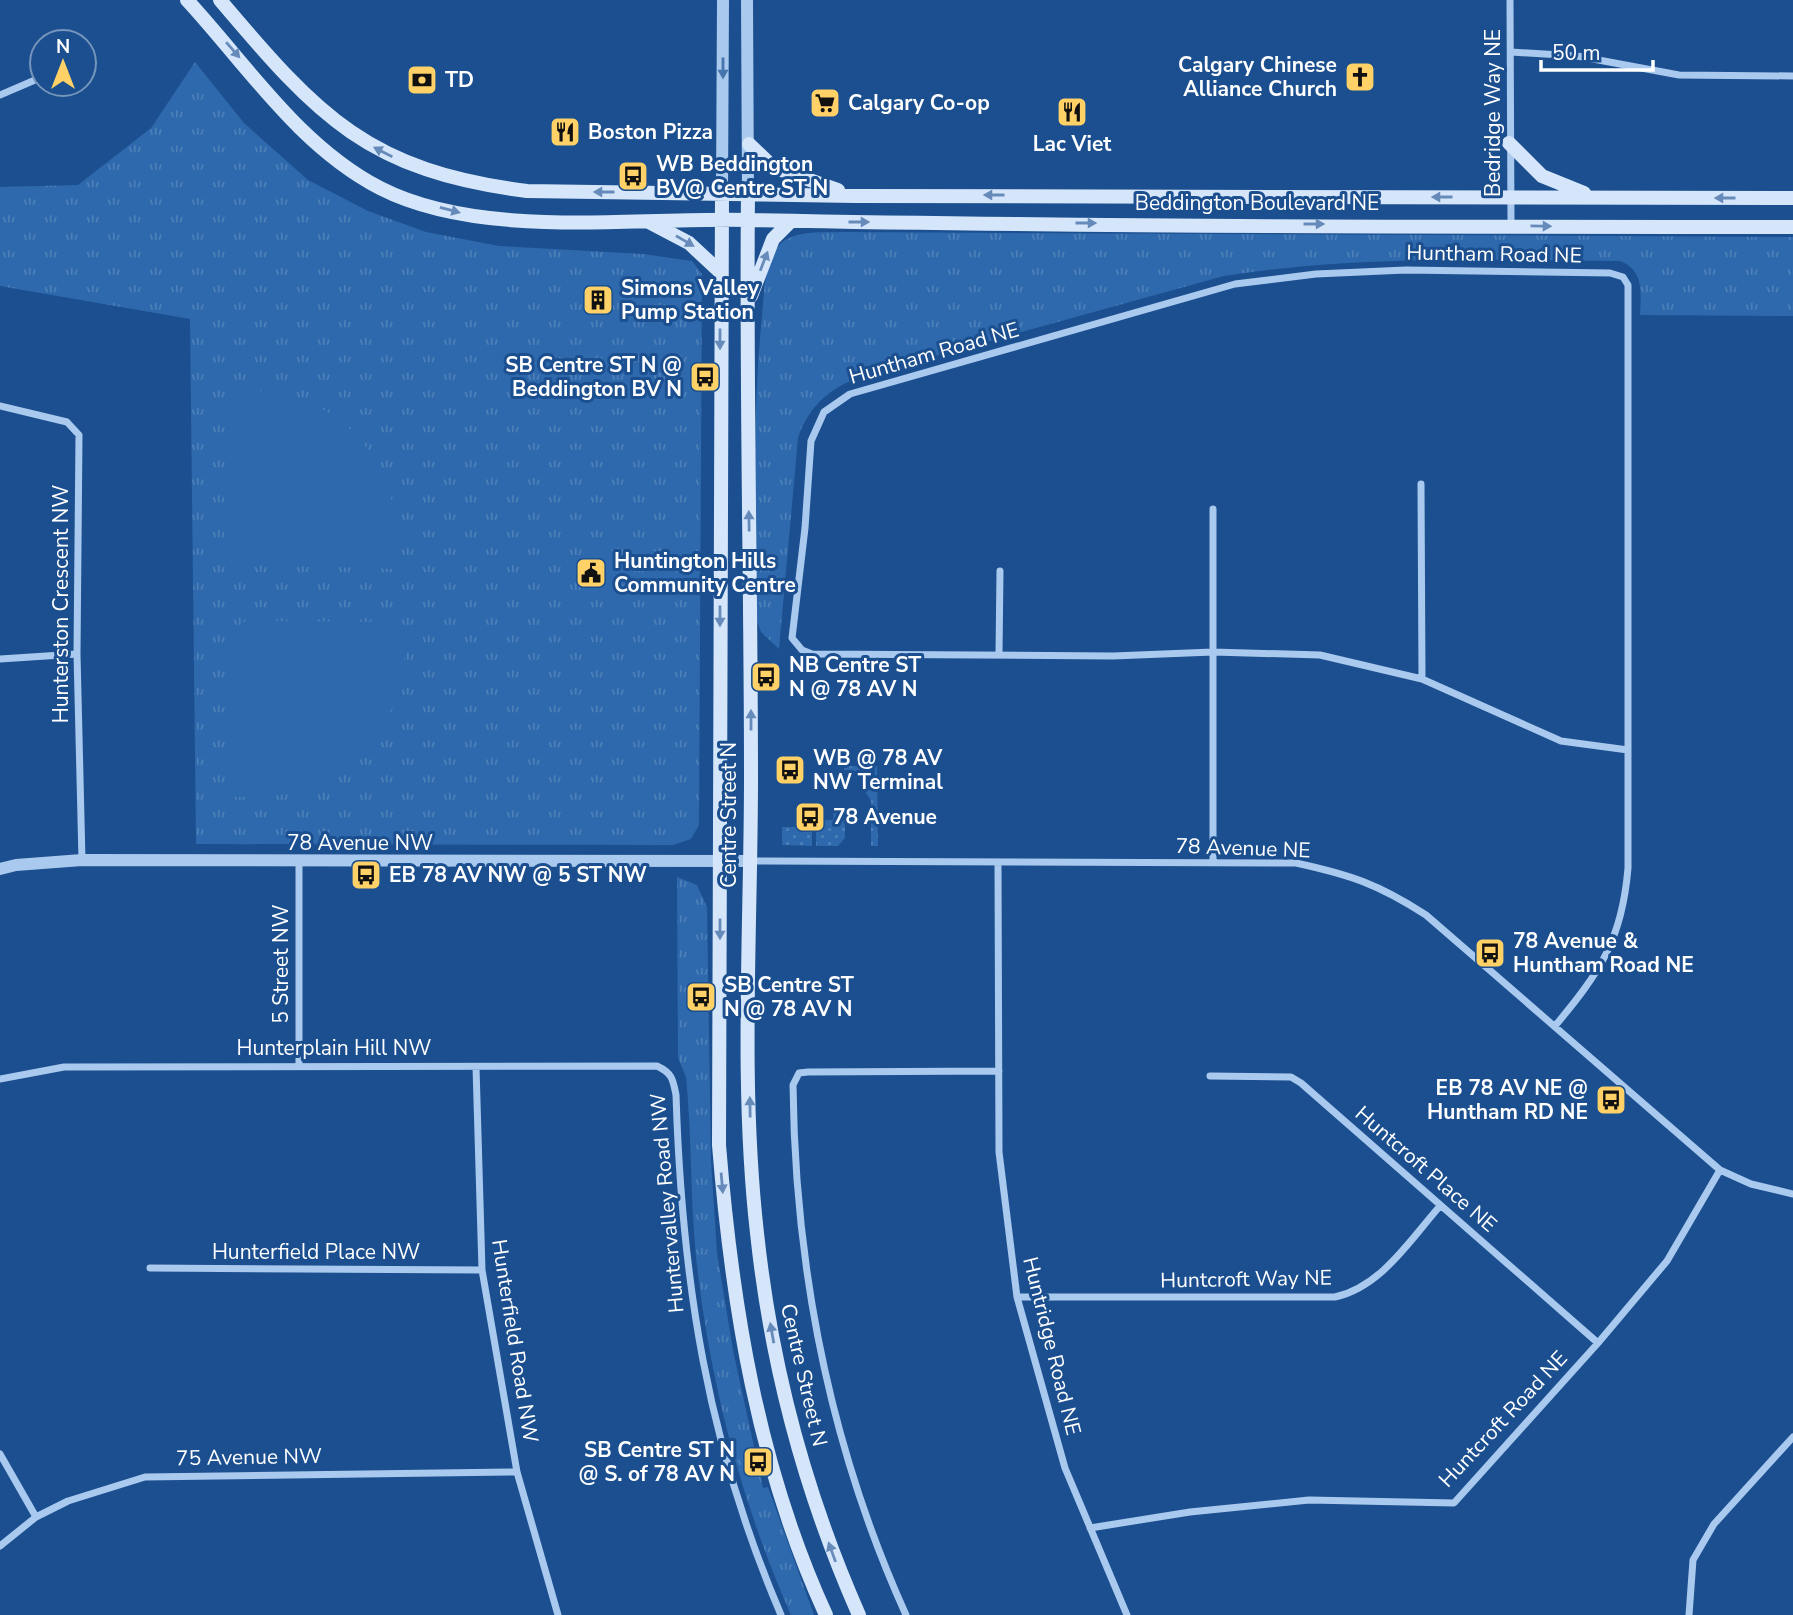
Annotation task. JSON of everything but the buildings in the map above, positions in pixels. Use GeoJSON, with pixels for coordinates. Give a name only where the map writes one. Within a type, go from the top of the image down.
{"type":"FeatureCollection","features":[{"type":"Feature","properties":{"kind":"main road","name":"Beddington Boulevard NE"},"geometry":{"type":"LineString","coordinates":[[187,0],[320,149],[382,189],[466,215],[526,222],[721,219],[1793,228]]}},
{"type":"Feature","properties":{"kind":"main road","name":"Beddington Boulevard NE"},"geometry":{"type":"LineString","coordinates":[[220,0],[307,98],[342,128],[382,153],[459,181],[527,191],[856,196],[1793,198]]}},
{"type":"Feature","properties":{"kind":"main road"},"geometry":{"type":"LineString","coordinates":[[1510,143],[1542,176],[1599,197]]}},
{"type":"Feature","properties":{"kind":"main road"},"geometry":{"type":"LineString","coordinates":[[748,144],[766,162],[786,174],[856,196]]}},
{"type":"Feature","properties":{"kind":"main road","name":"Centre Street N"},"geometry":{"type":"LineString","coordinates":[[735,193],[721,219],[719,271],[719,1145],[728,1249],[749,1379],[792,1532],[826,1615]]}},
{"type":"Feature","properties":{"kind":"main road","name":"Centre Street N"},"geometry":{"type":"LineString","coordinates":[[735,193],[748,220],[746,307],[751,1148],[764,1290],[779,1373],[796,1439],[835,1561],[859,1615]]}},
{"type":"Feature","properties":{"kind":"main road"},"geometry":{"type":"LineString","coordinates":[[645,220],[690,243],[719,271]]}},
{"type":"Feature","properties":{"kind":"main road"},"geometry":{"type":"LineString","coordinates":[[746,307],[773,239],[791,221]]}},
{"type":"Feature","properties":{"kind":"street","name":"Centre Street N"},"geometry":{"type":"LineString","coordinates":[[723,0],[735,193]]}},
{"type":"Feature","properties":{"kind":"street","name":"Centre Street N"},"geometry":{"type":"LineString","coordinates":[[735,193],[748,144],[747,0]]}},
{"type":"Feature","properties":{"kind":"street","name":"Bedridge Way NE"},"geometry":{"type":"LineString","coordinates":[[1510,0],[1511,225]]}},
{"type":"Feature","properties":{"kind":"street"},"geometry":{"type":"LineString","coordinates":[[1511,52],[1577,56],[1679,75],[1793,76]]}},
{"type":"Feature","properties":{"kind":"street"},"geometry":{"type":"LineString","coordinates":[[0,95],[28,83]]}},
{"type":"Feature","properties":{"kind":"street","name":"Huntham Road NE"},"geometry":{"type":"LineString","coordinates":[[1555,1026],[1591,982],[1612,944],[1625,906],[1628,750],[1628,285],[1623,277],[1610,273],[1406,270],[1316,274],[1235,284],[850,394],[824,412],[811,441],[805,528],[792,638],[802,650],[812,654],[999,653],[1113,656],[1213,652],[1320,655],[1422,679],[1561,741],[1628,750]]}},
{"type":"Feature","properties":{"kind":"street","name":"Hunterston Crescent NW"},"geometry":{"type":"LineString","coordinates":[[0,406],[67,422],[79,435],[77,653],[82,860]]}},
{"type":"Feature","properties":{"kind":"street"},"geometry":{"type":"LineString","coordinates":[[1421,484],[1422,679]]}},
{"type":"Feature","properties":{"kind":"street"},"geometry":{"type":"LineString","coordinates":[[1213,509],[1213,861]]}},
{"type":"Feature","properties":{"kind":"street"},"geometry":{"type":"LineString","coordinates":[[999,653],[1000,571]]}},
{"type":"Feature","properties":{"kind":"street"},"geometry":{"type":"LineString","coordinates":[[0,659],[77,653]]}},
{"type":"Feature","properties":{"kind":"street","name":"78 Avenue NW"},"geometry":{"type":"LineString","coordinates":[[0,870],[16,865],[82,860],[299,863],[750,861]]}},
{"type":"Feature","properties":{"kind":"street","name":"78 Avenue NE"},"geometry":{"type":"LineString","coordinates":[[750,861],[998,864],[1213,861],[1296,863],[1341,872],[1383,888],[1426,915],[1720,1170],[1751,1184],[1793,1194]]}},
{"type":"Feature","properties":{"kind":"street","name":"5 Street NW"},"geometry":{"type":"LineString","coordinates":[[299,863],[299,1065]]}},
{"type":"Feature","properties":{"kind":"street","name":"Huntridge Road NE"},"geometry":{"type":"LineString","coordinates":[[998,864],[999,1152],[1017,1297],[1066,1468],[1127,1615]]}},
{"type":"Feature","properties":{"kind":"street","name":"Hunterplain Hill NW"},"geometry":{"type":"LineString","coordinates":[[0,1079],[64,1066],[657,1066],[668,1071]]}},
{"type":"Feature","properties":{"kind":"street","name":"Hunterfield Road NW"},"geometry":{"type":"LineString","coordinates":[[476,1066],[482,1270],[517,1472],[558,1615]]}},
{"type":"Feature","properties":{"kind":"street","name":"Huntervalley Road NW"},"geometry":{"type":"LineString","coordinates":[[668,1071],[673,1076],[676,1095],[685,1257],[716,1430],[752,1547],[782,1615]]}},
{"type":"Feature","properties":{"kind":"street"},"geometry":{"type":"LineString","coordinates":[[906,1615],[864,1515],[822,1364],[800,1227],[793,1085],[799,1073],[808,1072],[999,1071]]}},
{"type":"Feature","properties":{"kind":"street","name":"Huntcroft Place NE"},"geometry":{"type":"LineString","coordinates":[[1210,1076],[1291,1077],[1598,1343]]}},
{"type":"Feature","properties":{"kind":"street","name":"Huntcroft Road NE"},"geometry":{"type":"LineString","coordinates":[[1090,1528],[1189,1512],[1309,1500],[1454,1503],[1598,1343],[1667,1261],[1720,1170]]}},
{"type":"Feature","properties":{"kind":"street","name":"Huntcroft Way NE"},"geometry":{"type":"LineString","coordinates":[[1017,1297],[1335,1297],[1353,1293],[1377,1277],[1440,1206]]}},
{"type":"Feature","properties":{"kind":"street","name":"Hunterfield Place NW"},"geometry":{"type":"LineString","coordinates":[[150,1268],[482,1270]]}},
{"type":"Feature","properties":{"kind":"street"},"geometry":{"type":"LineString","coordinates":[[1689,1615],[1693,1560],[1714,1524],[1793,1437]]}},
{"type":"Feature","properties":{"kind":"street"},"geometry":{"type":"LineString","coordinates":[[0,1454],[36,1517]]}},
{"type":"Feature","properties":{"kind":"street","name":"75 Avenue NW"},"geometry":{"type":"LineString","coordinates":[[0,1546],[36,1517],[89,1492],[145,1477],[517,1472]]}},
{"type":"Feature","properties":{"kind":"green space"},"geometry":{"type":"Polygon","coordinates":[[[195,62],[244,123],[308,180],[368,211],[426,232],[499,246],[643,254],[692,261],[702,274],[699,825],[691,839],[673,845],[196,844],[190,319],[0,286],[0,187],[78,185],[151,128],[195,62]]]}},
{"type":"Feature","properties":{"kind":"green space"},"geometry":{"type":"Polygon","coordinates":[[[806,233],[1793,237],[1793,316],[1640,315],[1637,276],[1628,265],[1620,261],[1422,260],[1323,265],[1224,276],[863,376],[851,380],[823,399],[808,416],[798,438],[779,649],[761,632],[755,616],[755,428],[765,281],[773,255],[783,242],[806,233]]]}},
{"type":"Feature","properties":{"kind":"green space"},"geometry":{"type":"Polygon","coordinates":[[[270,391],[312,403],[335,417],[354,433],[369,452],[390,494],[399,543],[399,569],[235,564],[224,550],[225,392],[270,391]]]}},
{"type":"Feature","properties":{"kind":"green space"},"geometry":{"type":"Polygon","coordinates":[[[245,621],[403,622],[404,666],[400,688],[381,728],[350,762],[331,776],[291,793],[226,797],[230,633],[245,621]]]}},
{"type":"Feature","properties":{"kind":"green space"},"geometry":{"type":"Polygon","coordinates":[[[844,766],[877,766],[878,846],[871,846],[871,801],[860,783],[862,780],[874,782],[875,770],[844,770],[844,766]]]}},
{"type":"Feature","properties":{"kind":"green space"},"geometry":{"type":"Polygon","coordinates":[[[834,806],[845,818],[845,838],[838,846],[816,846],[816,820],[833,820],[834,806]]]}},
{"type":"Feature","properties":{"kind":"green space"},"geometry":{"type":"Polygon","coordinates":[[[782,827],[812,827],[812,846],[782,845],[782,827]]]}},
{"type":"Feature","properties":{"kind":"green space"},"geometry":{"type":"Polygon","coordinates":[[[677,877],[697,885],[707,907],[711,1161],[717,1253],[733,1350],[763,1488],[768,1487],[814,1615],[791,1615],[773,1572],[742,1484],[709,1349],[696,1257],[686,1077],[678,1058],[677,877]]]}},
{"type":"Feature","properties":{"kind":"place","name":"Calgary Chinese Alliance Church"},"geometry":{"type":"Point","coordinates":[1360,77]}},
{"type":"Feature","properties":{"kind":"place","name":"TD"},"geometry":{"type":"Point","coordinates":[422,80]}},
{"type":"Feature","properties":{"kind":"place","name":"Calgary Co-op"},"geometry":{"type":"Point","coordinates":[825,103]}},
{"type":"Feature","properties":{"kind":"place","name":"Lac Viet"},"geometry":{"type":"Point","coordinates":[1072,112]}},
{"type":"Feature","properties":{"kind":"place","name":"Boston Pizza"},"geometry":{"type":"Point","coordinates":[565,132]}},
{"type":"Feature","properties":{"kind":"place","name":"WB Beddington BV@ Centre ST N"},"geometry":{"type":"Point","coordinates":[633,176]}},
{"type":"Feature","properties":{"kind":"place","name":"Simons Valley Pump Station"},"geometry":{"type":"Point","coordinates":[598,300]}},
{"type":"Feature","properties":{"kind":"place","name":"SB Centre ST N @ Beddington BV N"},"geometry":{"type":"Point","coordinates":[705,377]}},
{"type":"Feature","properties":{"kind":"place","name":"Huntington Hills Community Centre"},"geometry":{"type":"Point","coordinates":[591,573]}},
{"type":"Feature","properties":{"kind":"place","name":"NB Centre ST N @ 78 AV N"},"geometry":{"type":"Point","coordinates":[766,677]}},
{"type":"Feature","properties":{"kind":"place","name":"WB @ 78 AV NW Terminal"},"geometry":{"type":"Point","coordinates":[790,770]}},
{"type":"Feature","properties":{"kind":"place","name":"78 Avenue"},"geometry":{"type":"Point","coordinates":[810,817]}},
{"type":"Feature","properties":{"kind":"place","name":"EB 78 AV NW @ 5 ST NW"},"geometry":{"type":"Point","coordinates":[366,875]}},
{"type":"Feature","properties":{"kind":"place","name":"78 Avenue & Huntham Road NE"},"geometry":{"type":"Point","coordinates":[1490,953]}},
{"type":"Feature","properties":{"kind":"place","name":"SB Centre ST N @ 78 AV N"},"geometry":{"type":"Point","coordinates":[701,997]}},
{"type":"Feature","properties":{"kind":"place","name":"EB 78 AV NE @ Huntham RD NE"},"geometry":{"type":"Point","coordinates":[1611,1100]}},
{"type":"Feature","properties":{"kind":"place","name":"SB Centre ST N @ S. of 78 AV N"},"geometry":{"type":"Point","coordinates":[758,1462]}}]}
